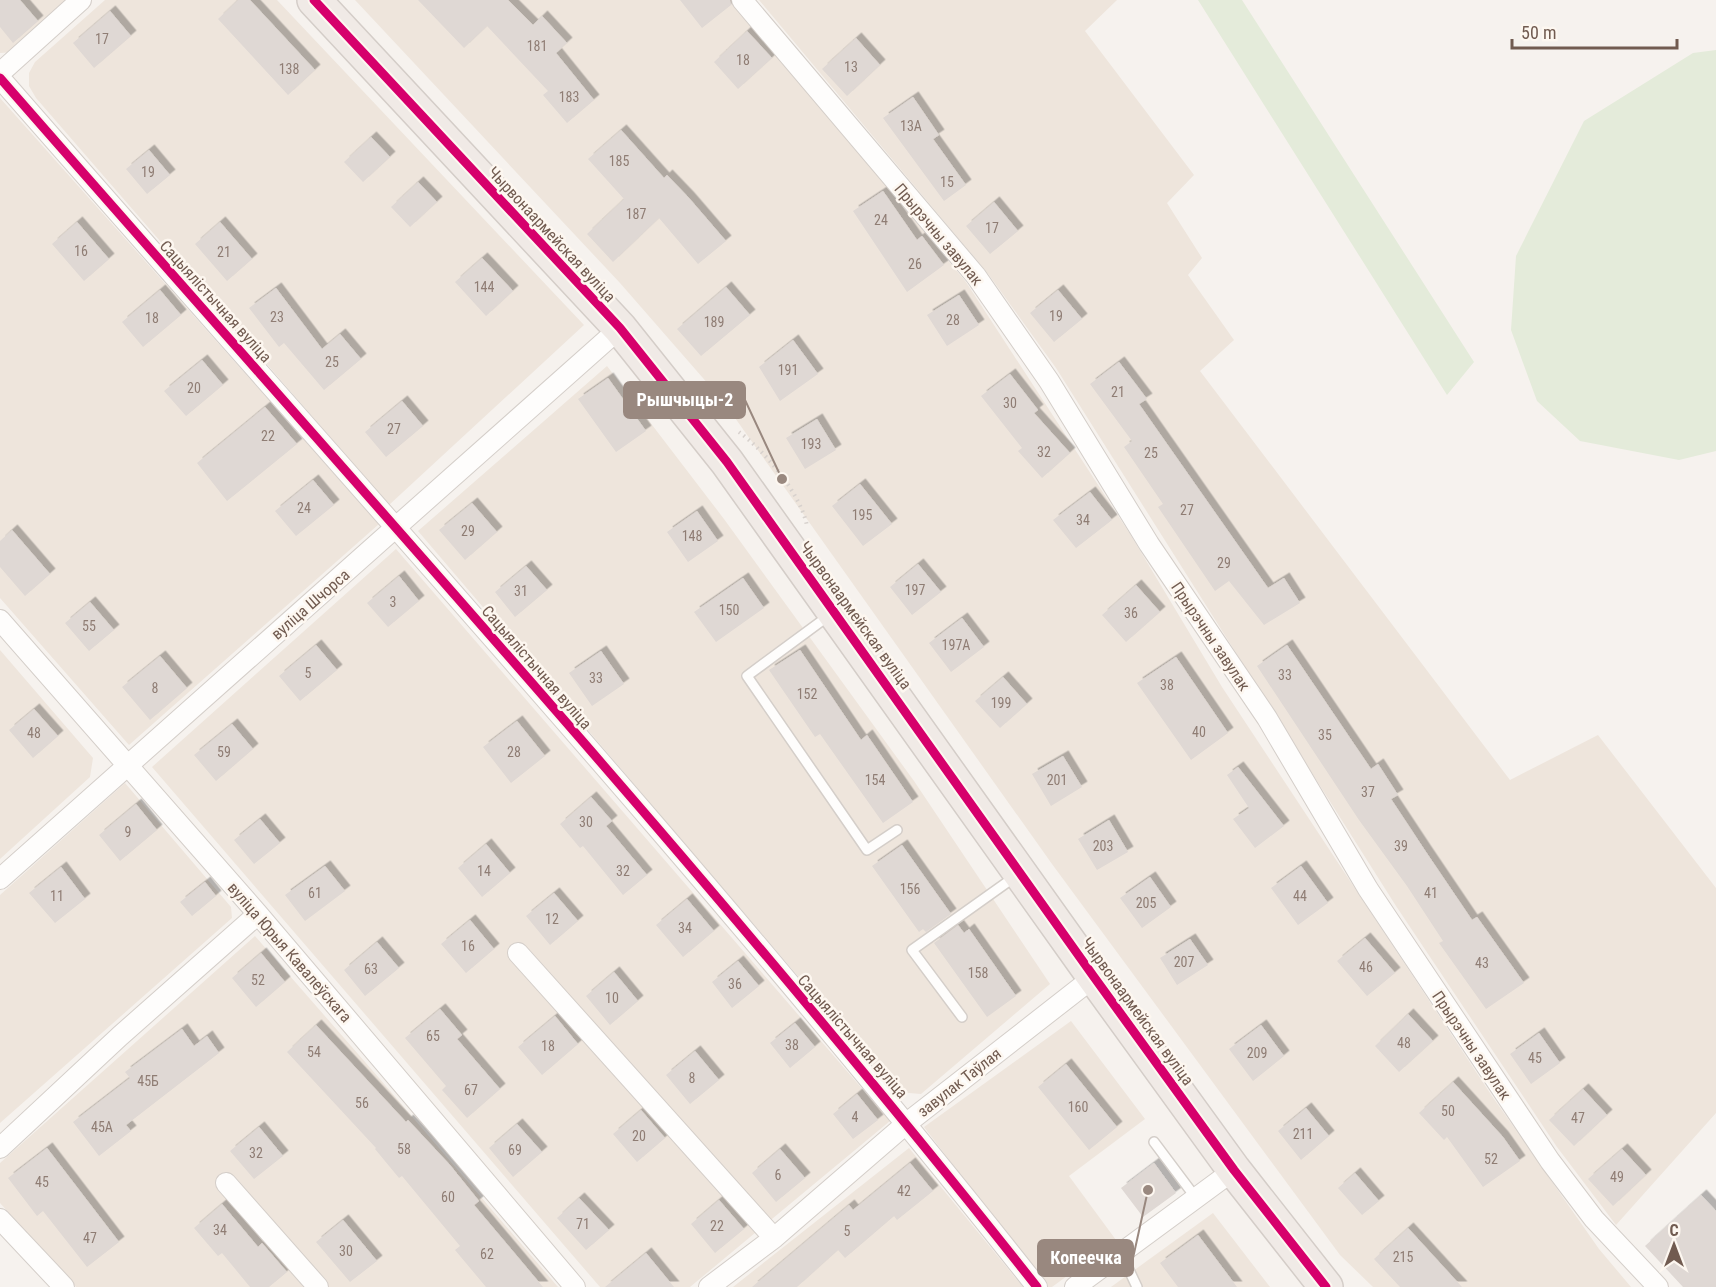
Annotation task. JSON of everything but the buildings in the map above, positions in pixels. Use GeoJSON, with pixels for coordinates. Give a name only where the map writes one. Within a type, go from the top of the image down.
{"type":"FeatureCollection","features":[{"type":"Feature","properties":{"kind":"highway","name":"Чырвонаармейская вуліца"},"geometry":{"type":"LineString","coordinates":[[314,0],[620,328],[727,462],[1234,1170],[1326,1287]]}},
{"type":"Feature","properties":{"kind":"street"},"geometry":{"type":"LineString","coordinates":[[0,76],[81,0]]}},
{"type":"Feature","properties":{"kind":"street","name":"Прырэчны завулак"},"geometry":{"type":"LineString","coordinates":[[742,0],[976,276],[1049,381],[1149,544],[1267,718],[1368,889],[1543,1151],[1594,1219],[1658,1287]]}},
{"type":"Feature","properties":{"kind":"street","name":"Сацыялістычная вуліца"},"geometry":{"type":"LineString","coordinates":[[0,76],[199,306],[397,527],[908,1123],[1037,1287]]}},
{"type":"Feature","properties":{"kind":"street","name":"вуліца Шчорса"},"geometry":{"type":"LineString","coordinates":[[0,879],[620,328]]}},
{"type":"Feature","properties":{"kind":"street","name":"вуліца Юрыя Кавалеўскага"},"geometry":{"type":"LineString","coordinates":[[0,620],[258,914],[575,1287]]}},
{"type":"Feature","properties":{"kind":"street"},"geometry":{"type":"LineString","coordinates":[[0,1148],[120,1036],[258,914]]}},
{"type":"Feature","properties":{"kind":"street"},"geometry":{"type":"LineString","coordinates":[[518,953],[774,1238]]}},
{"type":"Feature","properties":{"kind":"street","name":"завулак Таўлая"},"geometry":{"type":"LineString","coordinates":[[709,1287],[774,1238],[908,1123],[1094,976]]}},
{"type":"Feature","properties":{"kind":"street"},"geometry":{"type":"LineString","coordinates":[[1075,1287],[1234,1170]]}},
{"type":"Feature","properties":{"kind":"street"},"geometry":{"type":"LineString","coordinates":[[226,1183],[318,1287]]}},
{"type":"Feature","properties":{"kind":"street"},"geometry":{"type":"LineString","coordinates":[[0,1219],[64,1287]]}},
{"type":"Feature","properties":{"kind":"lane"},"geometry":{"type":"LineString","coordinates":[[835,611],[747,676],[867,850],[897,830]]}},
{"type":"Feature","properties":{"kind":"lane"},"geometry":{"type":"LineString","coordinates":[[962,1017],[912,950],[1020,873]]}},
{"type":"Feature","properties":{"kind":"lane"},"geometry":{"type":"LineString","coordinates":[[1154,1142],[1196,1198]]}},
{"type":"Feature","properties":{"kind":"lane"},"geometry":{"type":"LineString","coordinates":[[1121,1253],[1137,1287]]}},
{"type":"Feature","properties":{"kind":"shaded area"},"geometry":{"type":"Polygon","coordinates":[[[0,0],[71,0],[15,52],[0,53],[0,0]]]}},
{"type":"Feature","properties":{"kind":"shaded area"},"geometry":{"type":"Polygon","coordinates":[[[105,0],[277,0],[584,325],[389,505],[36,98],[29,86],[29,73],[35,62],[105,0]]]}},
{"type":"Feature","properties":{"kind":"shaded area"},"geometry":{"type":"Polygon","coordinates":[[[355,0],[731,0],[966,282],[1130,534],[1222,687],[1492,1096],[1599,1249],[1631,1287],[1373,1287],[1340,1255],[1052,864],[723,401],[620,283],[355,0]]]}},
{"type":"Feature","properties":{"kind":"shaded area"},"geometry":{"type":"Polygon","coordinates":[[[759,0],[1117,0],[1085,31],[1194,175],[1167,203],[1202,258],[1188,275],[1234,340],[1200,371],[1510,780],[1598,735],[1716,888],[1716,1113],[1616,1225],[1557,1147],[1396,906],[1056,368],[989,275],[759,0]]]}},
{"type":"Feature","properties":{"kind":"shaded area"},"geometry":{"type":"Polygon","coordinates":[[[0,98],[379,524],[129,745],[0,598],[0,98]]]}},
{"type":"Feature","properties":{"kind":"shaded area"},"geometry":{"type":"Polygon","coordinates":[[[607,366],[724,519],[914,781],[1050,984],[921,1094],[897,1092],[418,531],[607,366]]]}},
{"type":"Feature","properties":{"kind":"shaded area"},"geometry":{"type":"Polygon","coordinates":[[[396,549],[890,1121],[690,1287],[600,1287],[152,767],[396,549]]]}},
{"type":"Feature","properties":{"kind":"shaded area"},"geometry":{"type":"Polygon","coordinates":[[[0,650],[93,758],[90,777],[0,859],[0,650]]]}},
{"type":"Feature","properties":{"kind":"shaded area"},"geometry":{"type":"Polygon","coordinates":[[[125,783],[231,907],[232,918],[0,1123],[0,895],[125,783]]]}},
{"type":"Feature","properties":{"kind":"shaded area"},"geometry":{"type":"Polygon","coordinates":[[[255,936],[558,1287],[76,1287],[0,1203],[0,1163],[255,936]]]}},
{"type":"Feature","properties":{"kind":"shaded area"},"geometry":{"type":"Polygon","coordinates":[[[1071,1021],[1145,1119],[1069,1176],[1116,1240],[1052,1287],[1046,1287],[924,1127],[1071,1021]]]}},
{"type":"Feature","properties":{"kind":"shaded area"},"geometry":{"type":"Polygon","coordinates":[[[909,1148],[1023,1287],[733,1287],[909,1148]]]}},
{"type":"Feature","properties":{"kind":"shaded area"},"geometry":{"type":"Polygon","coordinates":[[[1213,1213],[1270,1287],[1111,1287],[1213,1213]]]}},
{"type":"Feature","properties":{"kind":"green space"},"geometry":{"type":"Polygon","coordinates":[[[1198,0],[1242,0],[1474,362],[1447,395],[1198,0]]]}},
{"type":"Feature","properties":{"kind":"green space"},"geometry":{"type":"Polygon","coordinates":[[[1716,50],[1716,451],[1679,460],[1580,441],[1537,401],[1511,330],[1516,256],[1584,121],[1693,53],[1716,50]]]}},
{"type":"Feature","properties":{"kind":"cycle path"},"geometry":{"type":"LineString","coordinates":[[314,0],[620,328],[727,462],[1234,1170],[1326,1287]]}},
{"type":"Feature","properties":{"kind":"cycle path"},"geometry":{"type":"LineString","coordinates":[[0,78],[395,526],[656,827],[785,978],[1037,1287]]}},
{"type":"Feature","properties":{"kind":"place","name":"Рышчыцы-2"},"geometry":{"type":"Point","coordinates":[782,479]}},
{"type":"Feature","properties":{"kind":"place","name":"Копеечка"},"geometry":{"type":"Point","coordinates":[1148,1190]}}]}
